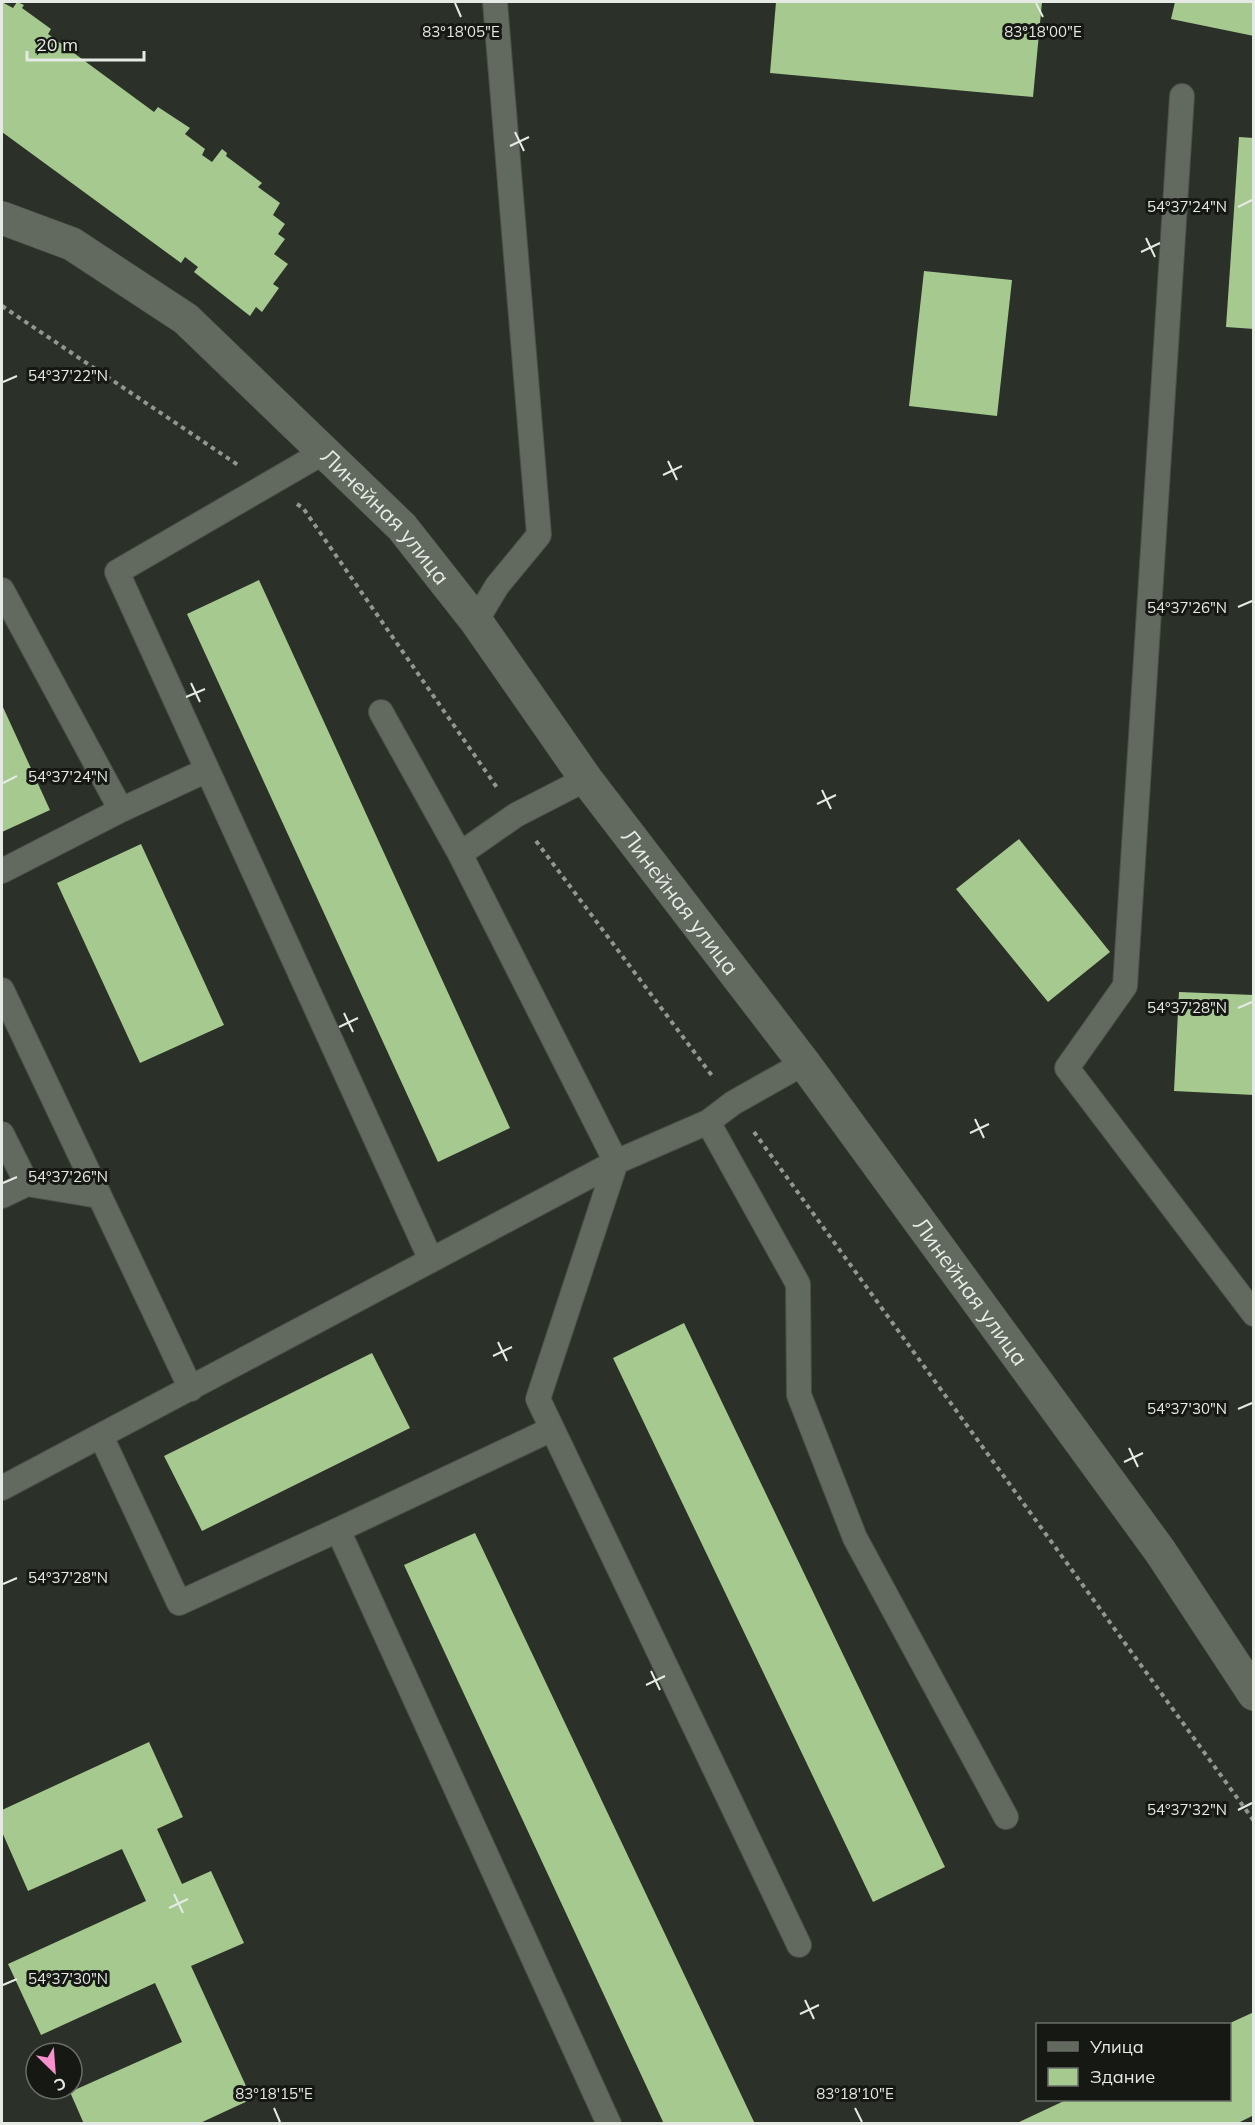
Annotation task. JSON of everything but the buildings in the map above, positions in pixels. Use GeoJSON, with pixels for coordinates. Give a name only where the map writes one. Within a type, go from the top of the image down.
{"type":"FeatureCollection","features":[{"type":"Feature","properties":{"kind":"main road","name":"Линейная улица"},"geometry":{"type":"LineString","coordinates":[[2,218],[72,244],[186,319],[402,527],[476,621],[586,779],[804,1063],[1160,1551],[1254,1694]]}},
{"type":"Feature","properties":{"kind":"lane"},"geometry":{"type":"LineString","coordinates":[[476,621],[497,586],[539,536],[495,2]]}},
{"type":"Feature","properties":{"kind":"lane"},"geometry":{"type":"LineString","coordinates":[[1182,96],[1125,986],[1067,1068],[1254,1314]]}},
{"type":"Feature","properties":{"kind":"lane"},"geometry":{"type":"LineString","coordinates":[[324,452],[117,572],[205,771],[431,1260]]}},
{"type":"Feature","properties":{"kind":"lane"},"geometry":{"type":"LineString","coordinates":[[2,590],[121,810]]}},
{"type":"Feature","properties":{"kind":"lane"},"geometry":{"type":"LineString","coordinates":[[381,712],[459,854],[616,1162],[538,1399],[800,1945]]}},
{"type":"Feature","properties":{"kind":"lane"},"geometry":{"type":"LineString","coordinates":[[2,871],[121,810],[205,771]]}},
{"type":"Feature","properties":{"kind":"lane"},"geometry":{"type":"LineString","coordinates":[[459,854],[516,815],[586,779]]}},
{"type":"Feature","properties":{"kind":"lane"},"geometry":{"type":"LineString","coordinates":[[2,990],[191,1389]]}},
{"type":"Feature","properties":{"kind":"lane"},"geometry":{"type":"LineString","coordinates":[[2,1488],[616,1162],[708,1122],[733,1103],[804,1063]]}},
{"type":"Feature","properties":{"kind":"lane"},"geometry":{"type":"LineString","coordinates":[[708,1122],[798,1284],[799,1395],[855,1538],[1006,1817]]}},
{"type":"Feature","properties":{"kind":"lane"},"geometry":{"type":"LineString","coordinates":[[2,1134],[27,1184]]}},
{"type":"Feature","properties":{"kind":"lane"},"geometry":{"type":"LineString","coordinates":[[2,1196],[27,1184],[99,1196]]}},
{"type":"Feature","properties":{"kind":"lane"},"geometry":{"type":"LineString","coordinates":[[101,1436],[179,1603],[552,1429]]}},
{"type":"Feature","properties":{"kind":"lane"},"geometry":{"type":"LineString","coordinates":[[338,1530],[609,2124]]}},
{"type":"Feature","properties":{"kind":"path"},"geometry":{"type":"LineString","coordinates":[[2,306],[303,508],[516,815],[733,1103],[1254,1821]]}}]}
